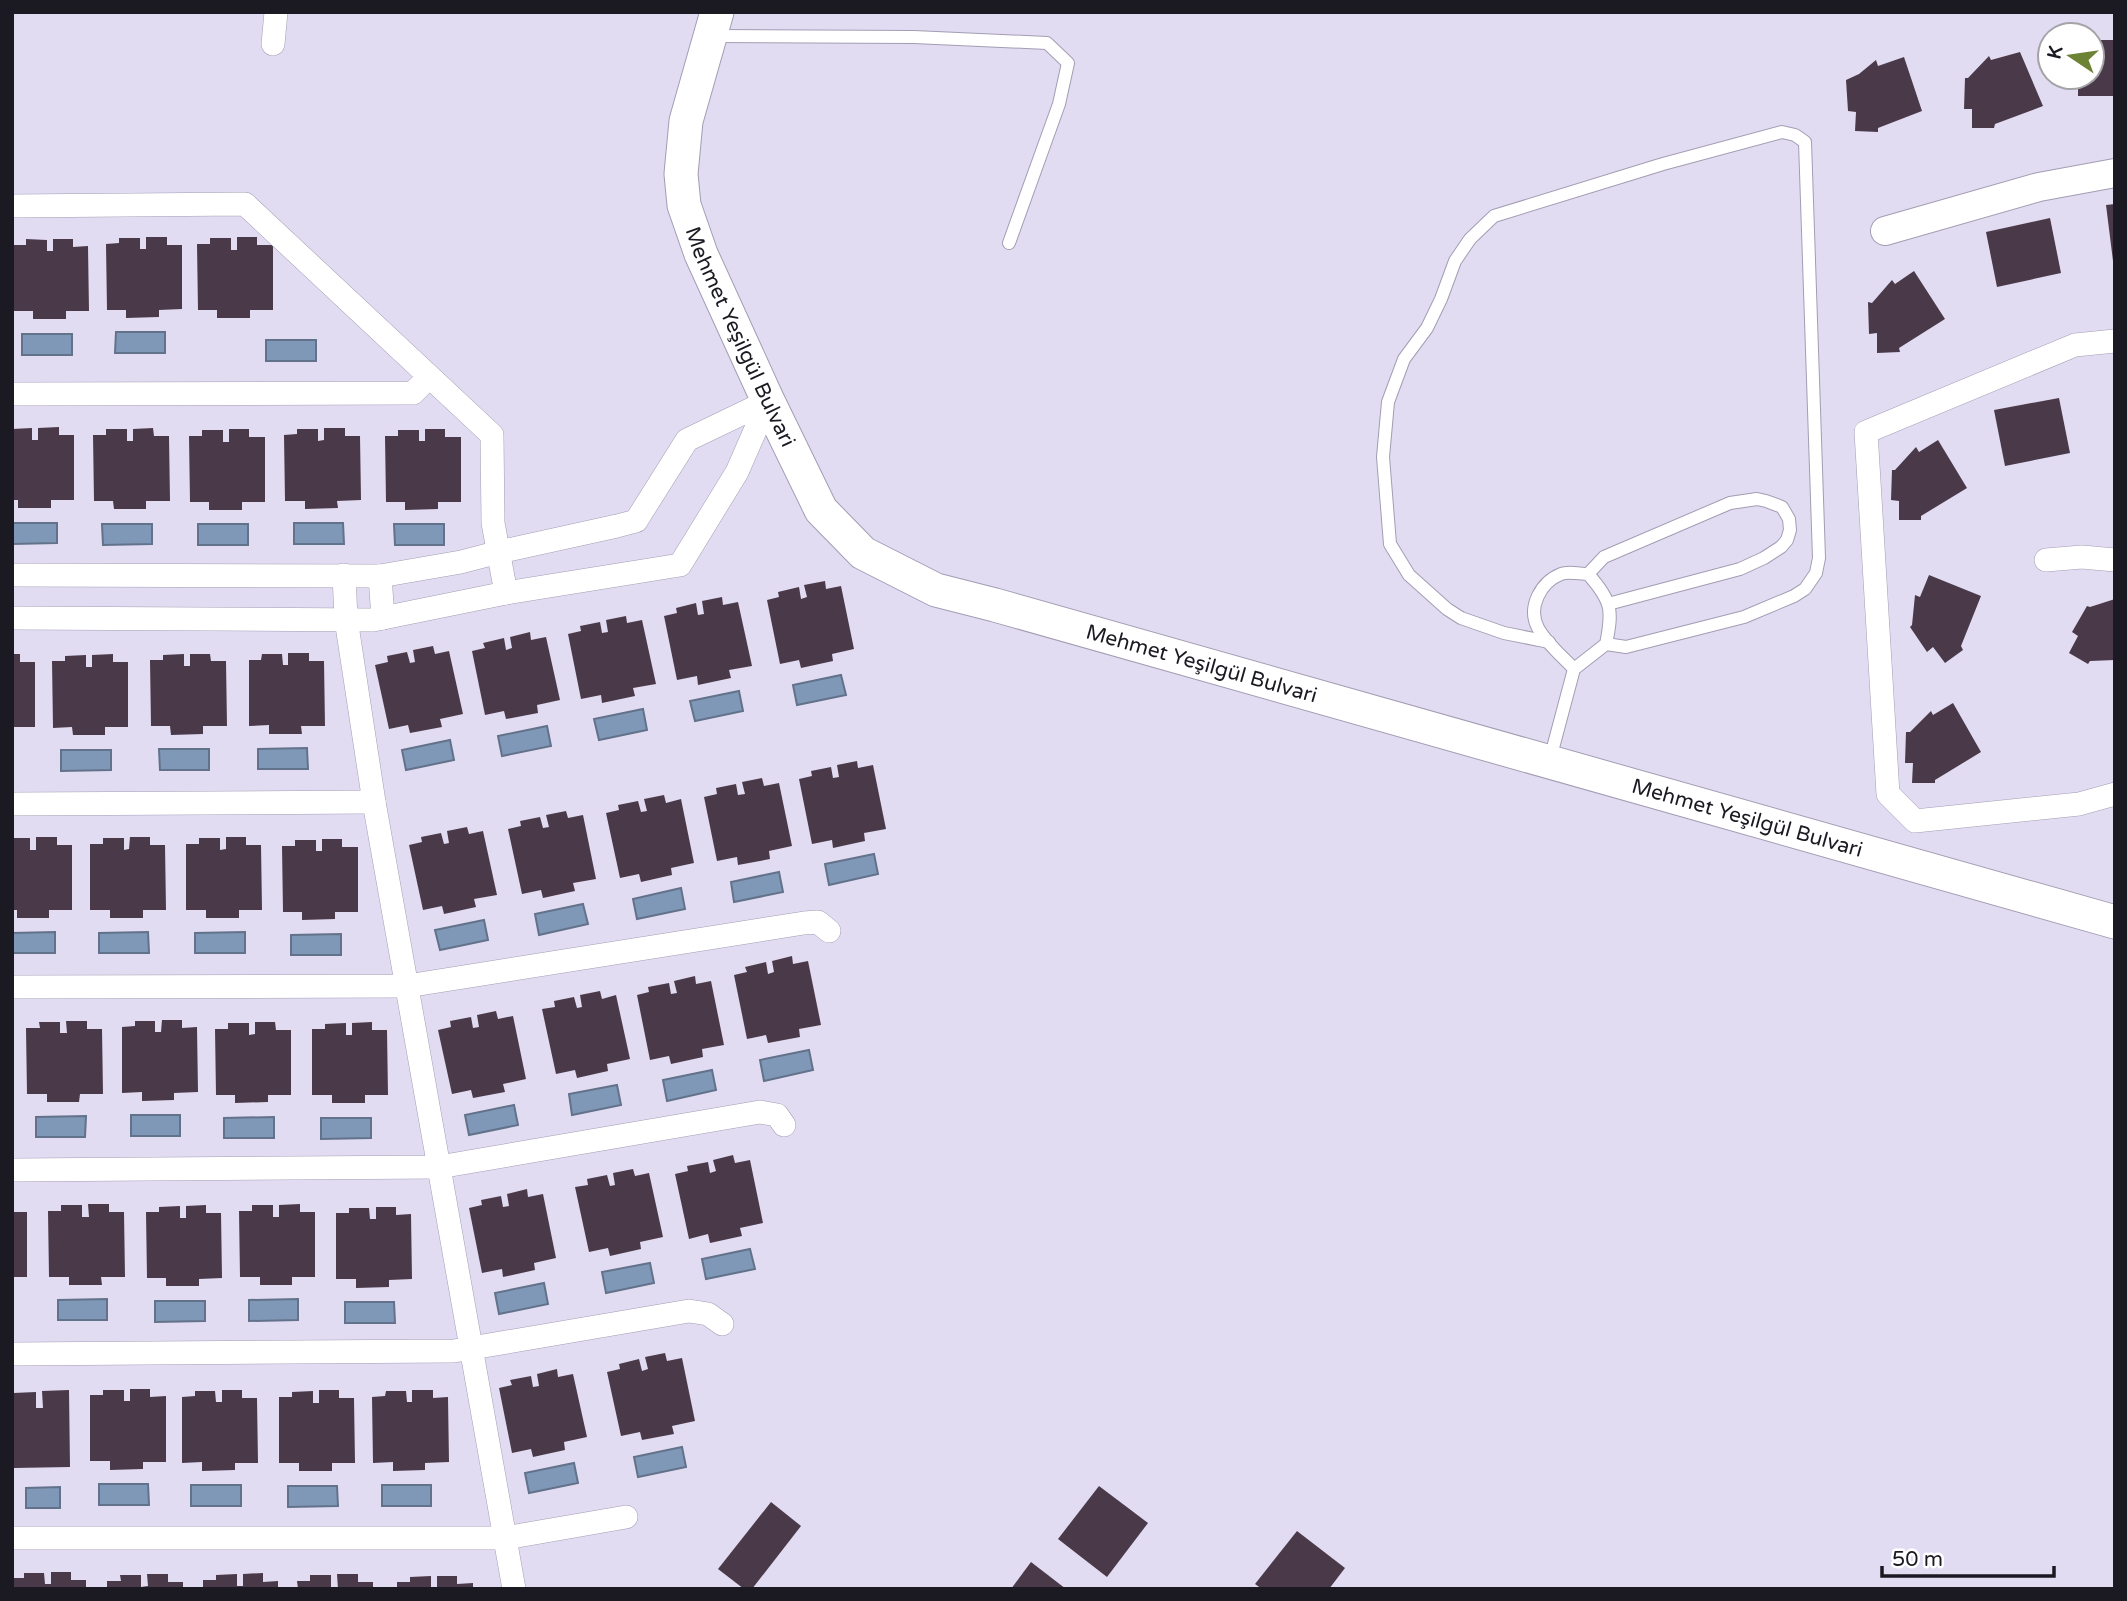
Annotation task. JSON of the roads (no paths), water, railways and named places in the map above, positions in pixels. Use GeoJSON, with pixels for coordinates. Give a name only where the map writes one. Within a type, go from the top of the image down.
{"type":"FeatureCollection","features":[{"type":"Feature","properties":{"kind":"main road","name":"Mehmet Yeşilgül Bulvari"},"geometry":{"type":"LineString","coordinates":[[713,24],[685,121],[681,174],[684,205],[701,254],[821,510],[863,553],[936,590],[2115,922]]}},
{"type":"Feature","properties":{"kind":"street"},"geometry":{"type":"LineString","coordinates":[[273,44],[276,12]]}},
{"type":"Feature","properties":{"kind":"street"},"geometry":{"type":"LineString","coordinates":[[1885,230],[2039,187],[2115,173]]}},
{"type":"Feature","properties":{"kind":"street"},"geometry":{"type":"LineString","coordinates":[[12,206],[245,204],[492,435],[493,523],[506,593]]}},
{"type":"Feature","properties":{"kind":"street"},"geometry":{"type":"LineString","coordinates":[[2115,341],[2075,345],[1866,432],[1888,794],[1915,821],[2079,804],[2115,794]]}},
{"type":"Feature","properties":{"kind":"street"},"geometry":{"type":"LineString","coordinates":[[12,394],[413,393],[429,377]]}},
{"type":"Feature","properties":{"kind":"street"},"geometry":{"type":"LineString","coordinates":[[12,576],[380,576],[461,562],[636,521],[687,440],[768,401]]}},
{"type":"Feature","properties":{"kind":"street"},"geometry":{"type":"LineString","coordinates":[[12,618],[383,618],[506,593],[680,565],[737,472],[768,401]]}},
{"type":"Feature","properties":{"kind":"street"},"geometry":{"type":"LineString","coordinates":[[2046,560],[2082,557],[2115,559]]}},
{"type":"Feature","properties":{"kind":"street"},"geometry":{"type":"LineString","coordinates":[[344,575],[346,619],[374,802],[514,1589]]}},
{"type":"Feature","properties":{"kind":"street"},"geometry":{"type":"LineString","coordinates":[[380,576],[383,618]]}},
{"type":"Feature","properties":{"kind":"street"},"geometry":{"type":"LineString","coordinates":[[12,804],[374,802]]}},
{"type":"Feature","properties":{"kind":"street"},"geometry":{"type":"LineString","coordinates":[[12,987],[407,986],[804,923],[818,922],[829,931]]}},
{"type":"Feature","properties":{"kind":"street"},"geometry":{"type":"LineString","coordinates":[[12,1170],[439,1167],[760,1112],[777,1115],[784,1125]]}},
{"type":"Feature","properties":{"kind":"street"},"geometry":{"type":"LineString","coordinates":[[12,1354],[472,1350],[689,1311],[708,1314],[722,1324]]}},
{"type":"Feature","properties":{"kind":"street"},"geometry":{"type":"LineString","coordinates":[[12,1538],[505,1538],[626,1517]]}},
{"type":"Feature","properties":{"kind":"lane"},"geometry":{"type":"LineString","coordinates":[[713,24],[1047,43],[1068,63],[1059,104],[1009,243]]}},
{"type":"Feature","properties":{"kind":"lane"},"geometry":{"type":"LineString","coordinates":[[1549,642],[1504,633],[1454,614],[1409,575],[1391,544],[1382,457],[1388,402],[1405,359],[1427,327],[1455,261],[1470,239],[1494,216],[1663,164],[1769,135],[1782,132],[1795,135],[1805,142],[1819,558],[1816,573],[1805,589],[1794,596],[1744,617],[1626,647],[1606,644]]}},
{"type":"Feature","properties":{"kind":"lane"},"geometry":{"type":"LineString","coordinates":[[1588,574],[1604,557],[1730,503],[1758,499],[1766,501],[1782,507],[1789,519],[1787,540],[1764,558],[1740,569],[1608,604]]}},
{"type":"Feature","properties":{"kind":"lane"},"geometry":{"type":"LineString","coordinates":[[1549,762],[1574,669],[1606,644],[1612,616],[1603,591],[1588,574],[1564,573],[1547,582],[1538,596],[1533,614],[1538,628],[1574,669]]}},
{"type":"Feature","properties":{"kind":"water"},"geometry":{"type":"Polygon","coordinates":[[[116,332],[165,332],[165,353],[115,353],[116,332]]]}},
{"type":"Feature","properties":{"kind":"water"},"geometry":{"type":"Polygon","coordinates":[[[22,334],[72,334],[72,355],[22,355],[22,334]]]}},
{"type":"Feature","properties":{"kind":"water"},"geometry":{"type":"Polygon","coordinates":[[[266,340],[316,340],[316,361],[266,361],[266,340]]]}},
{"type":"Feature","properties":{"kind":"water"},"geometry":{"type":"Polygon","coordinates":[[[12,523],[57,523],[57,543],[12,544],[12,523]]]}},
{"type":"Feature","properties":{"kind":"water"},"geometry":{"type":"Polygon","coordinates":[[[294,523],[343,523],[344,544],[294,544],[294,523]]]}},
{"type":"Feature","properties":{"kind":"water"},"geometry":{"type":"Polygon","coordinates":[[[102,524],[152,524],[152,544],[103,545],[102,524]]]}},
{"type":"Feature","properties":{"kind":"water"},"geometry":{"type":"Polygon","coordinates":[[[198,524],[248,524],[248,545],[198,545],[198,524]]]}},
{"type":"Feature","properties":{"kind":"water"},"geometry":{"type":"Polygon","coordinates":[[[394,524],[444,524],[444,545],[395,545],[394,524]]]}},
{"type":"Feature","properties":{"kind":"water"},"geometry":{"type":"Polygon","coordinates":[[[841,675],[846,695],[797,705],[793,685],[841,675]]]}},
{"type":"Feature","properties":{"kind":"water"},"geometry":{"type":"Polygon","coordinates":[[[739,691],[743,711],[695,721],[690,701],[739,691]]]}},
{"type":"Feature","properties":{"kind":"water"},"geometry":{"type":"Polygon","coordinates":[[[643,709],[647,730],[599,740],[594,719],[643,709]]]}},
{"type":"Feature","properties":{"kind":"water"},"geometry":{"type":"Polygon","coordinates":[[[547,726],[551,746],[502,756],[498,736],[547,726]]]}},
{"type":"Feature","properties":{"kind":"water"},"geometry":{"type":"Polygon","coordinates":[[[450,740],[454,760],[406,770],[402,750],[450,740]]]}},
{"type":"Feature","properties":{"kind":"water"},"geometry":{"type":"Polygon","coordinates":[[[307,748],[308,769],[258,769],[258,749],[307,748]]]}},
{"type":"Feature","properties":{"kind":"water"},"geometry":{"type":"Polygon","coordinates":[[[159,749],[209,749],[209,770],[160,770],[159,749]]]}},
{"type":"Feature","properties":{"kind":"water"},"geometry":{"type":"Polygon","coordinates":[[[61,750],[111,750],[111,770],[61,771],[61,750]]]}},
{"type":"Feature","properties":{"kind":"water"},"geometry":{"type":"Polygon","coordinates":[[[874,854],[878,874],[829,885],[825,864],[874,854]]]}},
{"type":"Feature","properties":{"kind":"water"},"geometry":{"type":"Polygon","coordinates":[[[779,872],[783,892],[734,902],[731,882],[779,872]]]}},
{"type":"Feature","properties":{"kind":"water"},"geometry":{"type":"Polygon","coordinates":[[[681,888],[685,909],[637,919],[633,899],[681,888]]]}},
{"type":"Feature","properties":{"kind":"water"},"geometry":{"type":"Polygon","coordinates":[[[583,904],[588,924],[539,935],[535,914],[583,904]]]}},
{"type":"Feature","properties":{"kind":"water"},"geometry":{"type":"Polygon","coordinates":[[[484,920],[488,940],[440,950],[435,930],[484,920]]]}},
{"type":"Feature","properties":{"kind":"water"},"geometry":{"type":"Polygon","coordinates":[[[55,932],[55,953],[12,953],[12,933],[55,932]]]}},
{"type":"Feature","properties":{"kind":"water"},"geometry":{"type":"Polygon","coordinates":[[[148,932],[149,953],[99,953],[99,933],[148,932]]]}},
{"type":"Feature","properties":{"kind":"water"},"geometry":{"type":"Polygon","coordinates":[[[245,932],[245,953],[195,953],[195,933],[245,932]]]}},
{"type":"Feature","properties":{"kind":"water"},"geometry":{"type":"Polygon","coordinates":[[[341,934],[341,955],[291,955],[291,935],[341,934]]]}},
{"type":"Feature","properties":{"kind":"water"},"geometry":{"type":"Polygon","coordinates":[[[809,1050],[813,1070],[764,1081],[760,1060],[809,1050]]]}},
{"type":"Feature","properties":{"kind":"water"},"geometry":{"type":"Polygon","coordinates":[[[712,1070],[716,1090],[667,1101],[663,1080],[712,1070]]]}},
{"type":"Feature","properties":{"kind":"water"},"geometry":{"type":"Polygon","coordinates":[[[617,1085],[621,1105],[572,1115],[569,1094],[617,1085]]]}},
{"type":"Feature","properties":{"kind":"water"},"geometry":{"type":"Polygon","coordinates":[[[514,1105],[518,1125],[469,1135],[465,1115],[514,1105]]]}},
{"type":"Feature","properties":{"kind":"water"},"geometry":{"type":"Polygon","coordinates":[[[131,1115],[180,1115],[180,1136],[131,1136],[131,1115]]]}},
{"type":"Feature","properties":{"kind":"water"},"geometry":{"type":"Polygon","coordinates":[[[86,1116],[85,1137],[36,1137],[36,1117],[86,1116]]]}},
{"type":"Feature","properties":{"kind":"water"},"geometry":{"type":"Polygon","coordinates":[[[274,1117],[274,1138],[224,1138],[224,1118],[274,1117]]]}},
{"type":"Feature","properties":{"kind":"water"},"geometry":{"type":"Polygon","coordinates":[[[321,1118],[371,1118],[371,1138],[321,1139],[321,1118]]]}},
{"type":"Feature","properties":{"kind":"water"},"geometry":{"type":"Polygon","coordinates":[[[750,1249],[755,1269],[706,1279],[702,1259],[750,1249]]]}},
{"type":"Feature","properties":{"kind":"water"},"geometry":{"type":"Polygon","coordinates":[[[650,1263],[654,1283],[606,1293],[602,1272],[650,1263]]]}},
{"type":"Feature","properties":{"kind":"water"},"geometry":{"type":"Polygon","coordinates":[[[544,1283],[548,1304],[499,1314],[495,1293],[544,1283]]]}},
{"type":"Feature","properties":{"kind":"water"},"geometry":{"type":"Polygon","coordinates":[[[107,1299],[107,1320],[58,1320],[58,1300],[107,1299]]]}},
{"type":"Feature","properties":{"kind":"water"},"geometry":{"type":"Polygon","coordinates":[[[298,1299],[298,1320],[249,1321],[249,1300],[298,1299]]]}},
{"type":"Feature","properties":{"kind":"water"},"geometry":{"type":"Polygon","coordinates":[[[155,1301],[205,1301],[205,1321],[155,1322],[155,1301]]]}},
{"type":"Feature","properties":{"kind":"water"},"geometry":{"type":"Polygon","coordinates":[[[345,1302],[394,1302],[395,1323],[345,1323],[345,1302]]]}},
{"type":"Feature","properties":{"kind":"water"},"geometry":{"type":"Polygon","coordinates":[[[682,1447],[686,1467],[638,1477],[634,1457],[682,1447]]]}},
{"type":"Feature","properties":{"kind":"water"},"geometry":{"type":"Polygon","coordinates":[[[574,1463],[578,1483],[529,1493],[525,1473],[574,1463]]]}},
{"type":"Feature","properties":{"kind":"water"},"geometry":{"type":"Polygon","coordinates":[[[99,1484],[148,1484],[149,1505],[99,1505],[99,1484]]]}},
{"type":"Feature","properties":{"kind":"water"},"geometry":{"type":"Polygon","coordinates":[[[191,1485],[241,1485],[241,1506],[191,1506],[191,1485]]]}},
{"type":"Feature","properties":{"kind":"water"},"geometry":{"type":"Polygon","coordinates":[[[382,1485],[431,1485],[431,1506],[382,1506],[382,1485]]]}},
{"type":"Feature","properties":{"kind":"water"},"geometry":{"type":"Polygon","coordinates":[[[288,1486],[337,1486],[338,1506],[288,1507],[288,1486]]]}},
{"type":"Feature","properties":{"kind":"water"},"geometry":{"type":"Polygon","coordinates":[[[60,1487],[60,1508],[26,1508],[26,1488],[60,1487]]]}}]}
